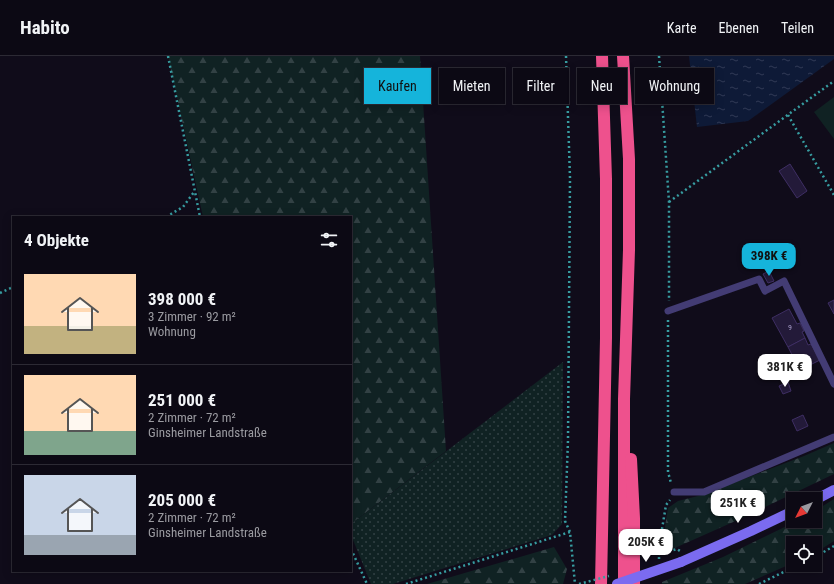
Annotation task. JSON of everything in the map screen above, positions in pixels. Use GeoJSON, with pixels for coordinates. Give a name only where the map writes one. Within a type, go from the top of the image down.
{"type":"FeatureCollection","features":[{"type":"Feature","properties":{"kind":"highway"},"geometry":{"type":"LineString","coordinates":[[601,584],[606,338],[606,179],[602,56]]}},
{"type":"Feature","properties":{"kind":"highway"},"geometry":{"type":"LineString","coordinates":[[623,56],[629,159],[629,250],[624,399],[624,584]]}},
{"type":"Feature","properties":{"kind":"highway"},"geometry":{"type":"LineString","coordinates":[[624,399],[631,464],[634,518],[634,584]]}},
{"type":"Feature","properties":{"kind":"main road"},"geometry":{"type":"LineString","coordinates":[[822,496],[834,490]]}},
{"type":"Feature","properties":{"kind":"main road"},"geometry":{"type":"LineString","coordinates":[[617,584],[680,557],[743,534],[786,513]]}},
{"type":"Feature","properties":{"kind":"lane"},"geometry":{"type":"LineString","coordinates":[[668,311],[759,279],[765,291],[784,281],[834,384]]}},
{"type":"Feature","properties":{"kind":"lane"},"geometry":{"type":"LineString","coordinates":[[674,492],[704,492],[834,437]]}},
{"type":"Feature","properties":{"kind":"path"},"geometry":{"type":"LineString","coordinates":[[168,56],[200,216]]}},
{"type":"Feature","properties":{"kind":"path"},"geometry":{"type":"LineString","coordinates":[[566,56],[570,178],[568,432],[565,521],[570,532],[575,584]]}},
{"type":"Feature","properties":{"kind":"path"},"geometry":{"type":"LineString","coordinates":[[659,56],[669,202],[668,472],[674,492],[666,505],[659,547],[659,562]]}},
{"type":"Feature","properties":{"kind":"path"},"geometry":{"type":"LineString","coordinates":[[669,202],[834,81]]}},
{"type":"Feature","properties":{"kind":"path"},"geometry":{"type":"LineString","coordinates":[[788,114],[834,195]]}},
{"type":"Feature","properties":{"kind":"path"},"geometry":{"type":"LineString","coordinates":[[168,216],[183,207],[194,192]]}},
{"type":"Feature","properties":{"kind":"path"},"geometry":{"type":"LineString","coordinates":[[0,292],[12,287]]}},
{"type":"Feature","properties":{"kind":"path"},"geometry":{"type":"LineString","coordinates":[[406,584],[570,532]]}},
{"type":"Feature","properties":{"kind":"path"},"geometry":{"type":"LineString","coordinates":[[822,553],[834,546]]}},
{"type":"Feature","properties":{"kind":"path"},"geometry":{"type":"LineString","coordinates":[[660,554],[677,549],[680,557]]}},
{"type":"Feature","properties":{"kind":"path"},"geometry":{"type":"LineString","coordinates":[[352,551],[367,584]]}},
{"type":"Feature","properties":{"kind":"path"},"geometry":{"type":"LineString","coordinates":[[759,584],[786,571]]}},
{"type":"Feature","properties":{"kind":"green space"},"geometry":{"type":"Polygon","coordinates":[[[168,56],[420,56],[421,68],[364,68],[364,104],[423,104],[446,451],[352,523],[352,216],[203,216],[168,56]]]}},
{"type":"Feature","properties":{"kind":"green space"},"geometry":{"type":"Polygon","coordinates":[[[834,97],[834,139],[814,112],[834,97]]]}},
{"type":"Feature","properties":{"kind":"green space"},"geometry":{"type":"Polygon","coordinates":[[[563,362],[562,524],[552,535],[393,584],[371,584],[352,537],[352,523],[563,362]]]}},
{"type":"Feature","properties":{"kind":"green space"},"geometry":{"type":"Polygon","coordinates":[[[834,443],[834,474],[796,492],[786,492],[786,497],[740,519],[663,552],[662,545],[668,508],[678,501],[702,495],[834,443]]]}},
{"type":"Feature","properties":{"kind":"green space"},"geometry":{"type":"Polygon","coordinates":[[[834,499],[834,541],[822,549],[822,536],[786,536],[786,566],[745,584],[662,584],[662,582],[723,557],[786,526],[786,528],[822,528],[822,507],[834,499]]]}},
{"type":"Feature","properties":{"kind":"green space"},"geometry":{"type":"Polygon","coordinates":[[[554,547],[567,569],[563,584],[427,584],[554,547]]]}},
{"type":"Feature","properties":{"kind":"water"},"geometry":{"type":"Polygon","coordinates":[[[689,56],[834,56],[834,59],[748,121],[697,127],[694,104],[714,104],[714,68],[690,68],[689,56]]]}},
{"type":"Feature","properties":{"kind":"building"},"geometry":{"type":"Polygon","coordinates":[[[790,164],[807,191],[797,198],[779,171],[790,164]]]}},
{"type":"Feature","properties":{"kind":"building"},"geometry":{"type":"Polygon","coordinates":[[[769,271],[774,281],[768,283],[763,274],[769,271]]]}},
{"type":"Feature","properties":{"kind":"building"},"geometry":{"type":"Polygon","coordinates":[[[834,300],[834,314],[828,303],[834,300]]]}},
{"type":"Feature","properties":{"kind":"building"},"geometry":{"type":"Polygon","coordinates":[[[789,309],[797,324],[800,323],[804,331],[802,332],[805,338],[788,347],[772,318],[789,309]]]}},
{"type":"Feature","properties":{"kind":"building"},"geometry":{"type":"Polygon","coordinates":[[[805,338],[808,345],[811,344],[820,360],[800,370],[788,347],[805,338]]]}},
{"type":"Feature","properties":{"kind":"building"},"geometry":{"type":"Polygon","coordinates":[[[791,361],[797,373],[785,379],[779,368],[791,361]]]}},
{"type":"Feature","properties":{"kind":"building"},"geometry":{"type":"Polygon","coordinates":[[[788,382],[791,391],[783,394],[779,386],[788,382]]]}},
{"type":"Feature","properties":{"kind":"building"},"geometry":{"type":"Polygon","coordinates":[[[803,415],[808,426],[797,431],[792,420],[803,415]]]}}]}
